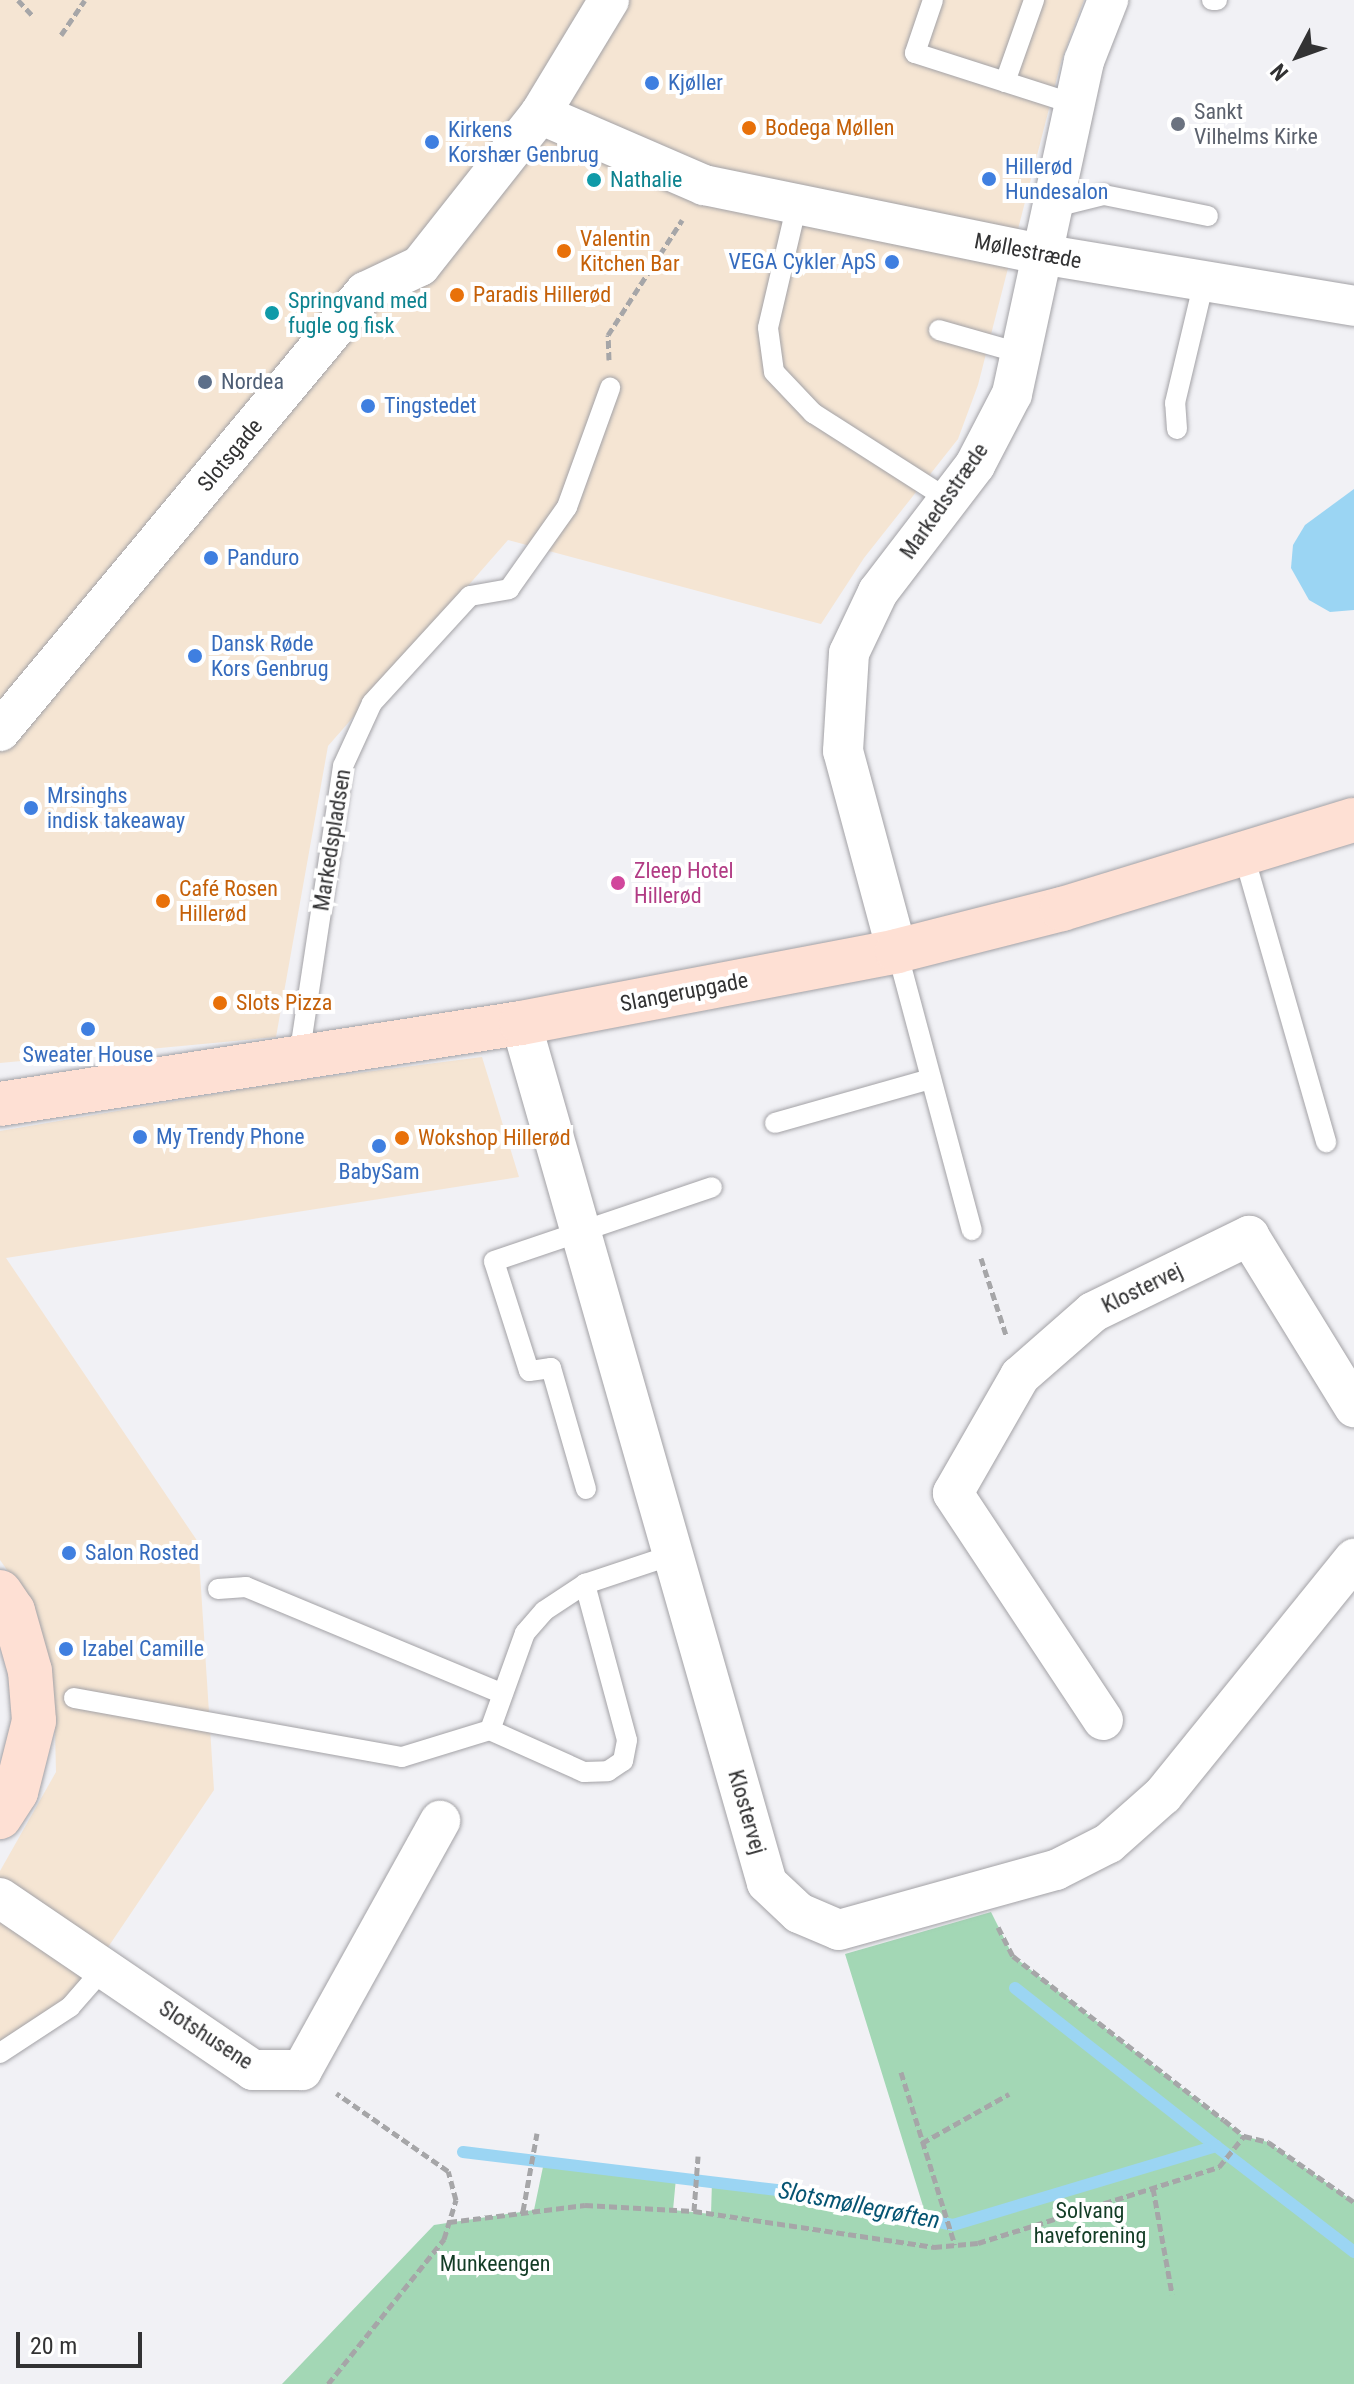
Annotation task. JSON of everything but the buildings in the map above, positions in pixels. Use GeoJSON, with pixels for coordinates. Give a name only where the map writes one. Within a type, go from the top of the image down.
{"type":"FeatureCollection","features":[{"type":"Feature","properties":{"kind":"street","name":"Slotsgade"},"geometry":{"type":"LineString","coordinates":[[0,731],[365,292],[420,266],[540,114],[609,0]]}},
{"type":"Feature","properties":{"kind":"street","name":"Markedsstræde"},"geometry":{"type":"LineString","coordinates":[[897,951],[843,751],[849,653],[878,592],[975,465],[1012,394],[1074,104],[1108,0]]}},
{"type":"Feature","properties":{"kind":"street","name":"Møllestræde"},"geometry":{"type":"LineString","coordinates":[[540,114],[704,185],[1041,254],[1354,306]]}},
{"type":"Feature","properties":{"kind":"street","name":"Slangerupgade"},"geometry":{"type":"LineString","coordinates":[[0,1104],[521,1023],[897,951],[1062,909],[1354,820]]}},
{"type":"Feature","properties":{"kind":"street","name":"Klostervej"},"geometry":{"type":"LineString","coordinates":[[521,1023],[583,1231],[767,1883],[799,1913],[839,1930],[984,1893],[1056,1870],[1109,1843],[1163,1795],[1354,1559]]}},
{"type":"Feature","properties":{"kind":"street","name":"Klostervej"},"geometry":{"type":"LineString","coordinates":[[1103,1720],[953,1493],[1020,1376],[1093,1312],[1249,1236],[1354,1407]]}},
{"type":"Feature","properties":{"kind":"street"},"geometry":{"type":"LineString","coordinates":[[0,1592],[13,1611],[30,1671],[34,1721],[16,1792],[0,1817]]}},
{"type":"Feature","properties":{"kind":"street"},"geometry":{"type":"LineString","coordinates":[[302,2070],[440,1821]]}},
{"type":"Feature","properties":{"kind":"street","name":"Slotshusene"},"geometry":{"type":"LineString","coordinates":[[0,1898],[253,2070],[302,2070]]}},
{"type":"Feature","properties":{"kind":"lane"},"geometry":{"type":"LineString","coordinates":[[933,0],[915,53],[1074,104]]}},
{"type":"Feature","properties":{"kind":"lane"},"geometry":{"type":"LineString","coordinates":[[1005,82],[1034,0]]}},
{"type":"Feature","properties":{"kind":"lane"},"geometry":{"type":"LineString","coordinates":[[1051,208],[1104,195],[1208,216]]}},
{"type":"Feature","properties":{"kind":"lane"},"geometry":{"type":"LineString","coordinates":[[797,204],[768,328],[774,372],[813,413],[949,500]]}},
{"type":"Feature","properties":{"kind":"lane"},"geometry":{"type":"LineString","coordinates":[[1177,429],[1175,403],[1204,281]]}},
{"type":"Feature","properties":{"kind":"lane"},"geometry":{"type":"LineString","coordinates":[[939,330],[1020,353]]}},
{"type":"Feature","properties":{"kind":"lane","name":"Markedspladsen"},"geometry":{"type":"LineString","coordinates":[[299,1057],[327,842],[343,766],[366,715],[470,596],[509,589],[567,507],[610,388]]}},
{"type":"Feature","properties":{"kind":"lane"},"geometry":{"type":"LineString","coordinates":[[1243,852],[1326,1142]]}},
{"type":"Feature","properties":{"kind":"lane"},"geometry":{"type":"LineString","coordinates":[[897,951],[972,1230]]}},
{"type":"Feature","properties":{"kind":"lane"},"geometry":{"type":"LineString","coordinates":[[775,1123],[931,1079]]}},
{"type":"Feature","properties":{"kind":"lane"},"geometry":{"type":"LineString","coordinates":[[586,1489],[551,1368],[529,1371],[494,1261],[712,1187]]}},
{"type":"Feature","properties":{"kind":"lane"},"geometry":{"type":"LineString","coordinates":[[490,1730],[525,1633],[544,1611],[585,1584],[675,1554]]}},
{"type":"Feature","properties":{"kind":"lane"},"geometry":{"type":"LineString","coordinates":[[74,1698],[402,1757],[490,1730],[584,1772],[608,1771],[623,1761],[627,1740],[585,1584]]}},
{"type":"Feature","properties":{"kind":"lane"},"geometry":{"type":"LineString","coordinates":[[218,1589],[246,1587],[503,1694]]}},
{"type":"Feature","properties":{"kind":"lane"},"geometry":{"type":"LineString","coordinates":[[0,2053],[70,2007],[104,1968]]}},
{"type":"Feature","properties":{"kind":"path"},"geometry":{"type":"LineString","coordinates":[[18,0],[32,15]]}},
{"type":"Feature","properties":{"kind":"path"},"geometry":{"type":"LineString","coordinates":[[61,35],[85,0]]}},
{"type":"Feature","properties":{"kind":"path"},"geometry":{"type":"LineString","coordinates":[[608,335],[704,185]]}},
{"type":"Feature","properties":{"kind":"path"},"geometry":{"type":"LineString","coordinates":[[972,1230],[1020,1376]]}},
{"type":"Feature","properties":{"kind":"path"},"geometry":{"type":"LineString","coordinates":[[984,1893],[1013,1956],[1244,2136],[1268,2142],[1354,2202]]}},
{"type":"Feature","properties":{"kind":"path"},"geometry":{"type":"LineString","coordinates":[[302,2070],[448,2171],[456,2200],[444,2239],[410,2288],[328,2384]]}},
{"type":"Feature","properties":{"kind":"path"},"geometry":{"type":"LineString","coordinates":[[901,2072],[955,2245]]}},
{"type":"Feature","properties":{"kind":"path"},"geometry":{"type":"LineString","coordinates":[[922,2143],[1009,2094]]}},
{"type":"Feature","properties":{"kind":"path"},"geometry":{"type":"LineString","coordinates":[[523,2211],[537,2133]]}},
{"type":"Feature","properties":{"kind":"path"},"geometry":{"type":"LineString","coordinates":[[449,2222],[585,2205],[694,2211],[934,2247],[978,2243],[1219,2167],[1244,2136]]}},
{"type":"Feature","properties":{"kind":"path"},"geometry":{"type":"LineString","coordinates":[[694,2211],[698,2156]]}},
{"type":"Feature","properties":{"kind":"path"},"geometry":{"type":"LineString","coordinates":[[1153,2188],[1172,2294]]}},
{"type":"Feature","properties":{"kind":"shaded area"},"geometry":{"type":"Polygon","coordinates":[[[0,0],[1084,0],[1061,62],[978,385],[958,439],[864,558],[821,624],[508,540],[328,746],[276,1037],[0,1063],[0,0]]]}},
{"type":"Feature","properties":{"kind":"shaded area"},"geometry":{"type":"Polygon","coordinates":[[[482,1057],[519,1177],[6,1258],[198,1542],[214,1790],[65,2011],[0,2058],[0,1871],[56,1772],[54,1691],[27,1598],[0,1560],[0,1131],[287,1082],[482,1057]]]}},
{"type":"Feature","properties":{"kind":"green space","name":"Solvang haveforening"},"geometry":{"type":"Polygon","coordinates":[[[991,1912],[1013,1956],[1243,2136],[1268,2142],[1354,2202],[1354,2384],[282,2384],[434,2225],[534,2210],[544,2162],[676,2178],[673,2210],[711,2214],[712,2181],[927,2219],[845,1954],[991,1912]]]}},
{"type":"Feature","properties":{"kind":"water"},"geometry":{"type":"Polygon","coordinates":[[[1354,489],[1354,610],[1330,612],[1309,600],[1291,568],[1293,545],[1305,525],[1354,489]]]}},
{"type":"Feature","properties":{"kind":"waterway"},"geometry":{"type":"LineString","coordinates":[[1015,1988],[1216,2146]]}},
{"type":"Feature","properties":{"kind":"waterway","name":"Slotsmøllegrøften"},"geometry":{"type":"LineString","coordinates":[[463,2152],[786,2191],[953,2225],[1216,2146],[1354,2252]]}},
{"type":"Feature","properties":{"kind":"place","name":"Kjøller"},"geometry":{"type":"Point","coordinates":[652,83]}},
{"type":"Feature","properties":{"kind":"place","name":"Sankt Vilhelms Kirke"},"geometry":{"type":"Point","coordinates":[1178,124]}},
{"type":"Feature","properties":{"kind":"place","name":"Bodega Møllen"},"geometry":{"type":"Point","coordinates":[749,128]}},
{"type":"Feature","properties":{"kind":"place","name":"Kirkens Korshær Genbrug"},"geometry":{"type":"Point","coordinates":[432,142]}},
{"type":"Feature","properties":{"kind":"place","name":"Hillerød Hundesalon"},"geometry":{"type":"Point","coordinates":[989,179]}},
{"type":"Feature","properties":{"kind":"place","name":"Nathalie"},"geometry":{"type":"Point","coordinates":[594,180]}},
{"type":"Feature","properties":{"kind":"place","name":"Valentin Kitchen Bar"},"geometry":{"type":"Point","coordinates":[564,251]}},
{"type":"Feature","properties":{"kind":"place","name":"VEGA Cykler ApS"},"geometry":{"type":"Point","coordinates":[892,262]}},
{"type":"Feature","properties":{"kind":"place","name":"Paradis Hillerød"},"geometry":{"type":"Point","coordinates":[457,295]}},
{"type":"Feature","properties":{"kind":"place","name":"Springvand med fugle og fisk"},"geometry":{"type":"Point","coordinates":[272,313]}},
{"type":"Feature","properties":{"kind":"place","name":"Nordea"},"geometry":{"type":"Point","coordinates":[205,382]}},
{"type":"Feature","properties":{"kind":"place","name":"Tingstedet"},"geometry":{"type":"Point","coordinates":[368,406]}},
{"type":"Feature","properties":{"kind":"place","name":"Panduro"},"geometry":{"type":"Point","coordinates":[211,558]}},
{"type":"Feature","properties":{"kind":"place","name":"Dansk Røde Kors Genbrug"},"geometry":{"type":"Point","coordinates":[195,656]}},
{"type":"Feature","properties":{"kind":"place","name":"Mrsinghs indisk takeaway"},"geometry":{"type":"Point","coordinates":[31,808]}},
{"type":"Feature","properties":{"kind":"place","name":"Zleep Hotel Hillerød"},"geometry":{"type":"Point","coordinates":[618,883]}},
{"type":"Feature","properties":{"kind":"place","name":"Café Rosen Hillerød"},"geometry":{"type":"Point","coordinates":[163,901]}},
{"type":"Feature","properties":{"kind":"place","name":"Slots Pizza"},"geometry":{"type":"Point","coordinates":[220,1003]}},
{"type":"Feature","properties":{"kind":"place","name":"Sweater House"},"geometry":{"type":"Point","coordinates":[88,1029]}},
{"type":"Feature","properties":{"kind":"place","name":"My Trendy Phone"},"geometry":{"type":"Point","coordinates":[140,1137]}},
{"type":"Feature","properties":{"kind":"place","name":"Wokshop Hillerød"},"geometry":{"type":"Point","coordinates":[402,1138]}},
{"type":"Feature","properties":{"kind":"place","name":"BabySam"},"geometry":{"type":"Point","coordinates":[379,1146]}},
{"type":"Feature","properties":{"kind":"place","name":"Salon Rosted"},"geometry":{"type":"Point","coordinates":[69,1553]}},
{"type":"Feature","properties":{"kind":"place","name":"Izabel Camille"},"geometry":{"type":"Point","coordinates":[66,1649]}},
{"type":"Feature","properties":{"kind":"park label","name":"Munkeengen"},"geometry":{"type":"Point","coordinates":[495,2264]}}]}
